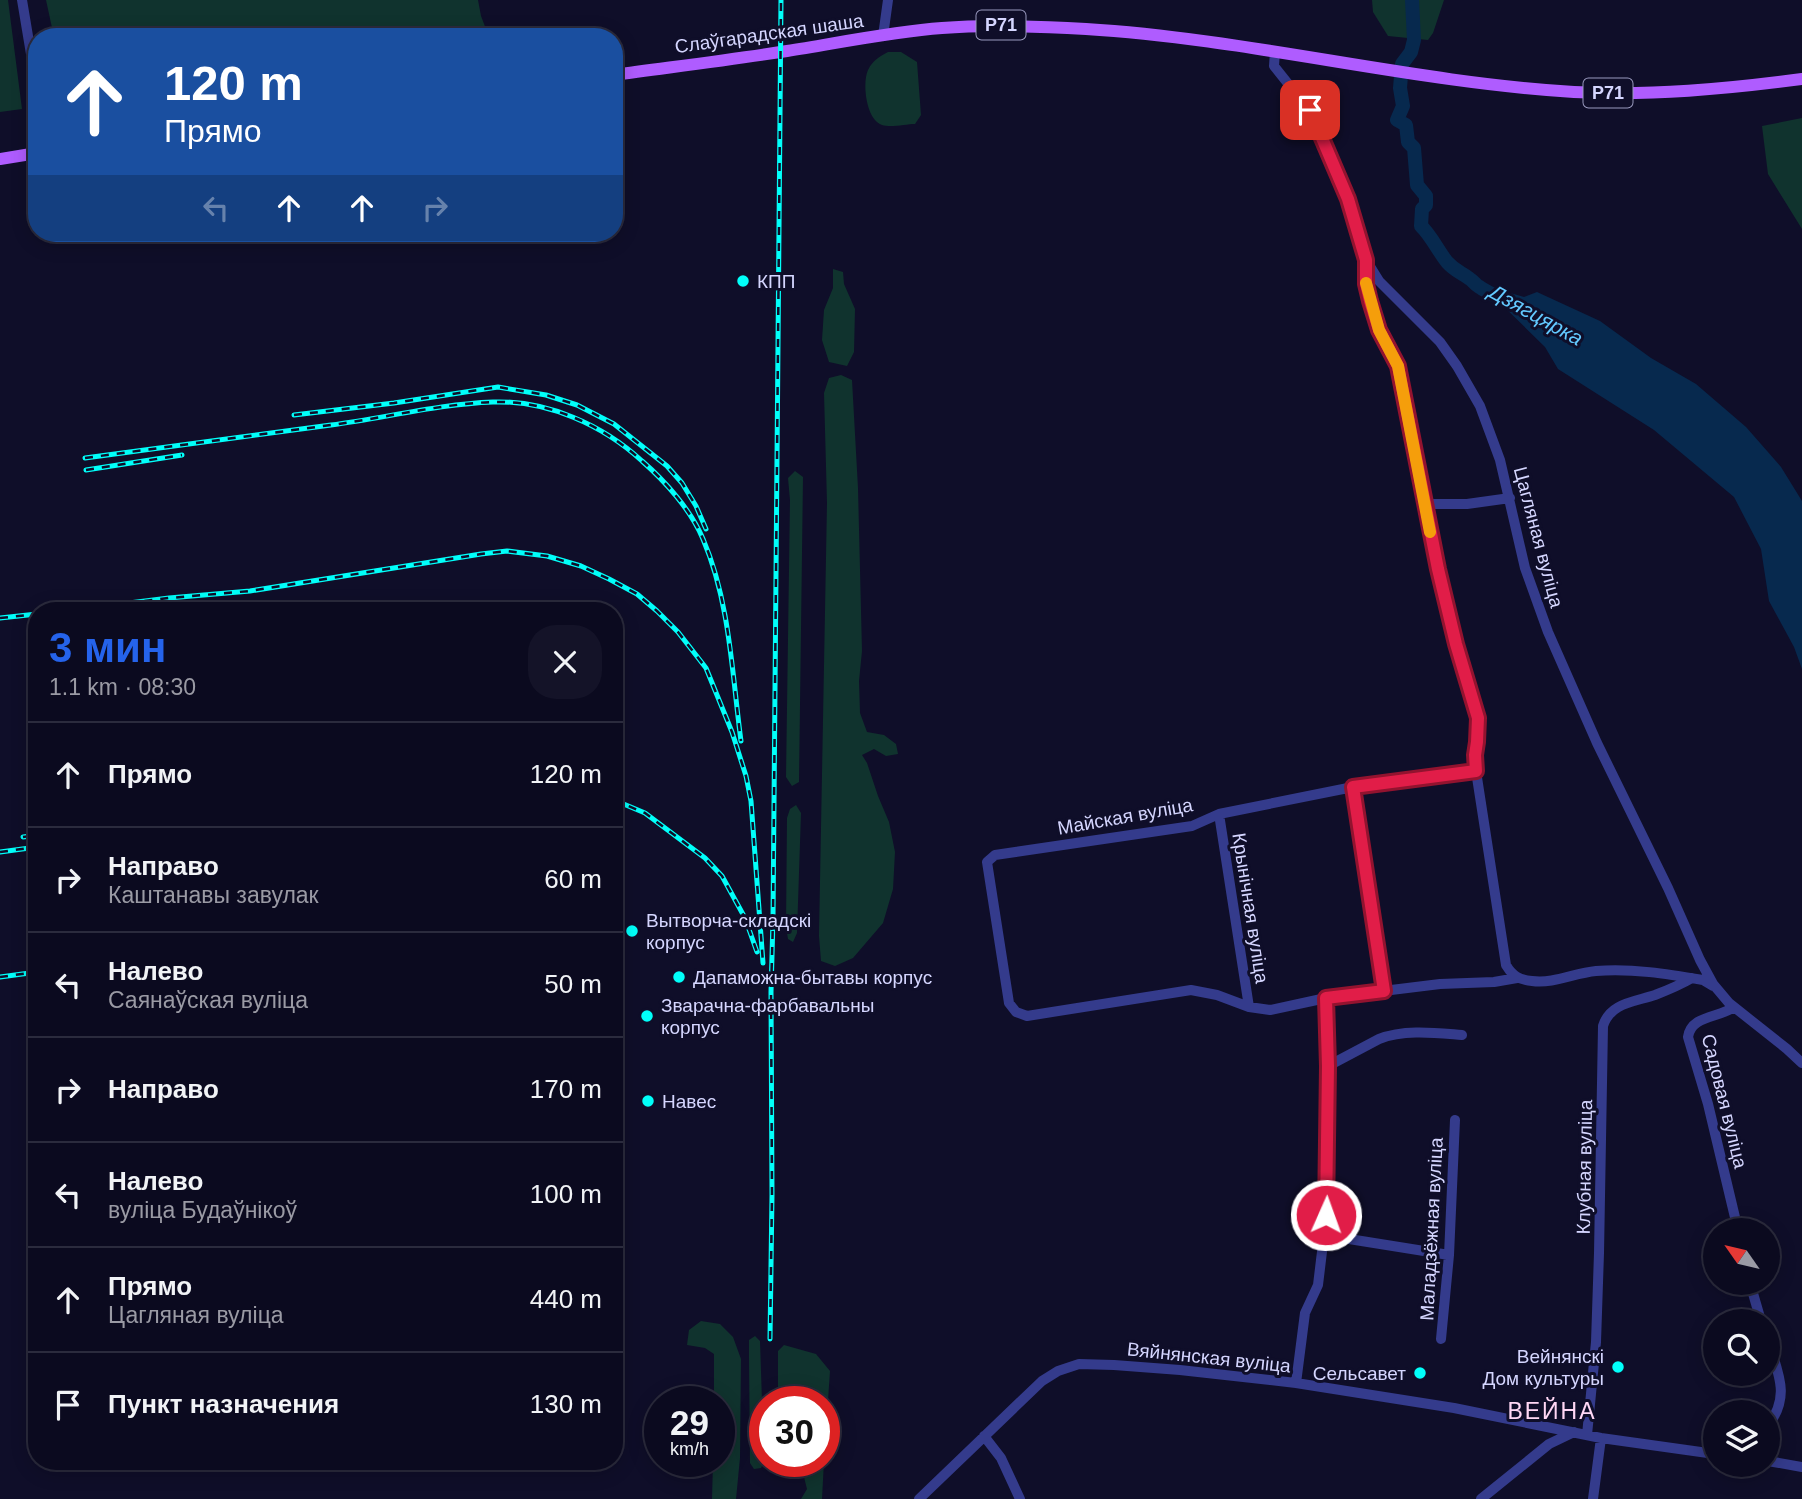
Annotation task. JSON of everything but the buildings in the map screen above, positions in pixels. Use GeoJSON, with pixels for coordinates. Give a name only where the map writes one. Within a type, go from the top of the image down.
{"type":"FeatureCollection","features":[{"type":"Feature","properties":{"kind":"main road","name":"Слаўгарадская шаша"},"geometry":{"type":"LineString","coordinates":[[623,74],[940,28],[1017,26],[1089,29],[1167,37],[1523,87],[1626,94],[1692,91],[1802,79]]}},
{"type":"Feature","properties":{"kind":"main road"},"geometry":{"type":"LineString","coordinates":[[0,159],[28,154]]}},
{"type":"Feature","properties":{"kind":"street"},"geometry":{"type":"LineString","coordinates":[[22,0],[28,36]]}},
{"type":"Feature","properties":{"kind":"street"},"geometry":{"type":"LineString","coordinates":[[883,36],[888,0]]}},
{"type":"Feature","properties":{"kind":"street","name":"Цагляная вуліца"},"geometry":{"type":"LineString","coordinates":[[1275,51],[1274,66],[1310,110],[1348,199],[1366,260],[1379,281],[1440,342],[1457,366],[1486,419],[1510,498],[1525,568],[1548,632],[1597,743],[1700,960],[1719,991],[1734,1007],[1802,1063]]}},
{"type":"Feature","properties":{"kind":"street"},"geometry":{"type":"LineString","coordinates":[[1366,260],[1366,284],[1379,330],[1398,366],[1424,503],[1456,644],[1478,718],[1476,771],[1503,959],[1517,978]]}},
{"type":"Feature","properties":{"kind":"street"},"geometry":{"type":"LineString","coordinates":[[1424,503],[1467,505],[1510,498]]}},
{"type":"Feature","properties":{"kind":"street","name":"Майская вуліца"},"geometry":{"type":"LineString","coordinates":[[1249,1007],[1217,995],[1191,990],[1027,1016],[1016,1012],[1009,1003],[987,862],[995,855],[1192,827],[1219,814],[1353,787],[1476,771]]}},
{"type":"Feature","properties":{"kind":"street"},"geometry":{"type":"LineString","coordinates":[[1353,787],[1384,991]]}},
{"type":"Feature","properties":{"kind":"street","name":"Крынічная вуліца"},"geometry":{"type":"LineString","coordinates":[[1219,814],[1249,1007]]}},
{"type":"Feature","properties":{"kind":"street"},"geometry":{"type":"LineString","coordinates":[[1691,979],[1698,972],[1700,960]]}},
{"type":"Feature","properties":{"kind":"street"},"geometry":{"type":"LineString","coordinates":[[1249,1007],[1270,1010],[1326,998],[1440,984],[1494,982],[1517,978],[1545,981],[1584,972],[1621,970],[1705,981],[1719,991]]}},
{"type":"Feature","properties":{"kind":"street","name":"Клубная вуліца"},"geometry":{"type":"LineString","coordinates":[[1587,1435],[1597,1312],[1603,1026],[1607,1016],[1618,1007],[1663,992],[1691,979]]}},
{"type":"Feature","properties":{"kind":"street"},"geometry":{"type":"LineString","coordinates":[[1296,1383],[1305,1313],[1318,1285],[1324,1235],[1327,1195],[1326,998]]}},
{"type":"Feature","properties":{"kind":"street","name":"Садовая вуліца"},"geometry":{"type":"LineString","coordinates":[[1734,1007],[1696,1022],[1689,1029],[1688,1037],[1708,1104],[1735,1218]]}},
{"type":"Feature","properties":{"kind":"street"},"geometry":{"type":"LineString","coordinates":[[1328,1066],[1388,1036],[1415,1033],[1462,1035]]}},
{"type":"Feature","properties":{"kind":"street","name":"Маладзёжная вуліца"},"geometry":{"type":"LineString","coordinates":[[1441,1339],[1449,1255],[1455,1121]]}},
{"type":"Feature","properties":{"kind":"street"},"geometry":{"type":"LineString","coordinates":[[1324,1235],[1449,1255]]}},
{"type":"Feature","properties":{"kind":"street","name":"Вяйнянская вуліца"},"geometry":{"type":"LineString","coordinates":[[919,1499],[1048,1376],[1079,1364],[1296,1383],[1475,1411],[1601,1438],[1703,1452]]}},
{"type":"Feature","properties":{"kind":"street"},"geometry":{"type":"LineString","coordinates":[[1544,1425],[1552,1436],[1549,1444]]}},
{"type":"Feature","properties":{"kind":"street"},"geometry":{"type":"LineString","coordinates":[[1481,1499],[1549,1444],[1574,1432]]}},
{"type":"Feature","properties":{"kind":"street"},"geometry":{"type":"LineString","coordinates":[[984,1436],[1001,1458],[1020,1499]]}},
{"type":"Feature","properties":{"kind":"street"},"geometry":{"type":"LineString","coordinates":[[1592,1499],[1601,1438]]}},
{"type":"Feature","properties":{"kind":"street"},"geometry":{"type":"LineString","coordinates":[[1780,1463],[1802,1467]]}},
{"type":"Feature","properties":{"kind":"green space"},"geometry":{"type":"Polygon","coordinates":[[[0,0],[8,0],[22,109],[0,112],[0,0]]]}},
{"type":"Feature","properties":{"kind":"green space"},"geometry":{"type":"Polygon","coordinates":[[[46,0],[478,0],[486,28],[52,28],[46,0]]]}},
{"type":"Feature","properties":{"kind":"green space"},"geometry":{"type":"Polygon","coordinates":[[[1372,0],[1444,0],[1428,40],[1388,36],[1373,12],[1372,0]]]}},
{"type":"Feature","properties":{"kind":"green space"},"geometry":{"type":"Polygon","coordinates":[[[888,52],[901,52],[917,62],[921,115],[915,124],[882,125],[869,109],[866,92],[868,70],[874,61],[888,52]]]}},
{"type":"Feature","properties":{"kind":"green space"},"geometry":{"type":"Polygon","coordinates":[[[1802,118],[1802,229],[1768,174],[1762,126],[1802,118]]]}},
{"type":"Feature","properties":{"kind":"green space"},"geometry":{"type":"Polygon","coordinates":[[[833,269],[843,272],[844,284],[855,309],[854,352],[847,366],[829,362],[822,340],[824,310],[833,288],[833,269]]]}},
{"type":"Feature","properties":{"kind":"green space"},"geometry":{"type":"Polygon","coordinates":[[[841,375],[852,380],[862,651],[860,713],[867,732],[884,735],[896,744],[898,754],[886,756],[874,749],[862,755],[889,822],[895,852],[893,889],[883,923],[853,958],[835,966],[821,961],[819,936],[827,503],[824,393],[829,378],[841,375]]]}},
{"type":"Feature","properties":{"kind":"green space"},"geometry":{"type":"Polygon","coordinates":[[[795,471],[803,477],[799,782],[792,786],[786,777],[790,500],[788,478],[795,471]]]}},
{"type":"Feature","properties":{"kind":"green space"},"geometry":{"type":"Polygon","coordinates":[[[796,805],[801,813],[797,933],[793,942],[788,939],[786,927],[787,818],[790,809],[796,805]]]}},
{"type":"Feature","properties":{"kind":"green space"},"geometry":{"type":"Polygon","coordinates":[[[701,1321],[720,1324],[733,1337],[741,1359],[740,1458],[736,1499],[712,1499],[713,1477],[735,1477],[735,1386],[714,1386],[714,1354],[705,1348],[687,1345],[689,1330],[701,1321]]]}},
{"type":"Feature","properties":{"kind":"green space"},"geometry":{"type":"Polygon","coordinates":[[[755,1336],[760,1341],[761,1386],[749,1386],[749,1340],[755,1336]]]}},
{"type":"Feature","properties":{"kind":"green space"},"geometry":{"type":"Polygon","coordinates":[[[784,1345],[816,1354],[830,1371],[829,1386],[778,1386],[778,1351],[784,1345]]]}},
{"type":"Feature","properties":{"kind":"green space"},"geometry":{"type":"Polygon","coordinates":[[[804,1477],[823,1477],[822,1499],[801,1499],[807,1489],[804,1477]]]}},
{"type":"Feature","properties":{"kind":"water"},"geometry":{"type":"Polygon","coordinates":[[[1507,292],[1524,297],[1537,292],[1600,321],[1651,358],[1696,384],[1746,427],[1781,467],[1802,501],[1802,669],[1794,647],[1769,601],[1761,549],[1734,497],[1654,430],[1558,369],[1545,347],[1491,294],[1507,292]]]}},
{"type":"Feature","properties":{"kind":"waterway","name":"Дзягцярка"},"geometry":{"type":"LineString","coordinates":[[1412,0],[1414,40],[1411,52],[1402,64],[1400,88],[1403,106],[1397,120],[1406,125],[1408,142],[1414,148],[1417,185],[1426,196],[1421,226],[1453,268],[1508,302]]}},
{"type":"Feature","properties":{"kind":"railway"},"geometry":{"type":"LineString","coordinates":[[770,1339],[781,0]]}},
{"type":"Feature","properties":{"kind":"railway"},"geometry":{"type":"LineString","coordinates":[[294,415],[498,387],[546,395],[577,405],[614,424],[667,466],[682,483],[706,529]]}},
{"type":"Feature","properties":{"kind":"railway"},"geometry":{"type":"LineString","coordinates":[[85,458],[473,403],[513,402],[534,405],[573,417],[610,436],[642,461],[677,497],[698,528],[712,563],[725,613],[741,741]]}},
{"type":"Feature","properties":{"kind":"railway"},"geometry":{"type":"LineString","coordinates":[[86,470],[182,455]]}},
{"type":"Feature","properties":{"kind":"railway"},"geometry":{"type":"LineString","coordinates":[[137,602],[250,591],[507,551],[547,556],[581,566],[637,594],[678,632],[706,668],[732,732],[751,801],[763,963]]}},
{"type":"Feature","properties":{"kind":"railway"},"geometry":{"type":"LineString","coordinates":[[0,618],[28,615]]}},
{"type":"Feature","properties":{"kind":"railway"},"geometry":{"type":"LineString","coordinates":[[623,804],[645,813],[705,858],[722,876],[745,918],[757,952]]}},
{"type":"Feature","properties":{"kind":"railway"},"geometry":{"type":"LineString","coordinates":[[23,837],[28,836]]}},
{"type":"Feature","properties":{"kind":"railway"},"geometry":{"type":"LineString","coordinates":[[0,852],[28,848]]}},
{"type":"Feature","properties":{"kind":"railway"},"geometry":{"type":"LineString","coordinates":[[0,977],[28,973]]}},
{"type":"Feature","properties":{"kind":"slow traffic"},"geometry":{"type":"LineString","coordinates":[[1366,283],[1379,330],[1398,366],[1430,532]]}},
{"type":"Feature","properties":{"kind":"place","name":"КПП"},"geometry":{"type":"Point","coordinates":[743,281]}},
{"type":"Feature","properties":{"kind":"place","name":"Вытворча-складскі корпус"},"geometry":{"type":"Point","coordinates":[632,931]}},
{"type":"Feature","properties":{"kind":"place","name":"Дапаможна-бытавы корпус"},"geometry":{"type":"Point","coordinates":[679,977]}},
{"type":"Feature","properties":{"kind":"place","name":"Зварачна-фарбавальны корпус"},"geometry":{"type":"Point","coordinates":[647,1016]}},
{"type":"Feature","properties":{"kind":"place","name":"Навес"},"geometry":{"type":"Point","coordinates":[648,1101]}},
{"type":"Feature","properties":{"kind":"place","name":"Вейнянскі Дом культуры"},"geometry":{"type":"Point","coordinates":[1618,1367]}},
{"type":"Feature","properties":{"kind":"place","name":"Сельсавет"},"geometry":{"type":"Point","coordinates":[1420,1373]}},
{"type":"Feature","properties":{"kind":"district","name":"ВЕЙНА"},"geometry":{"type":"Point","coordinates":[1552,1411]}},
{"type":"Feature","properties":{"kind":"route"},"geometry":{"type":"LineString","coordinates":[[1310,110],[1348,199],[1366,260],[1366,284],[1370,301],[1379,330],[1398,366],[1438,569],[1478,718],[1476,771],[1353,787],[1384,991],[1326,998],[1326,1215]]}}]}
